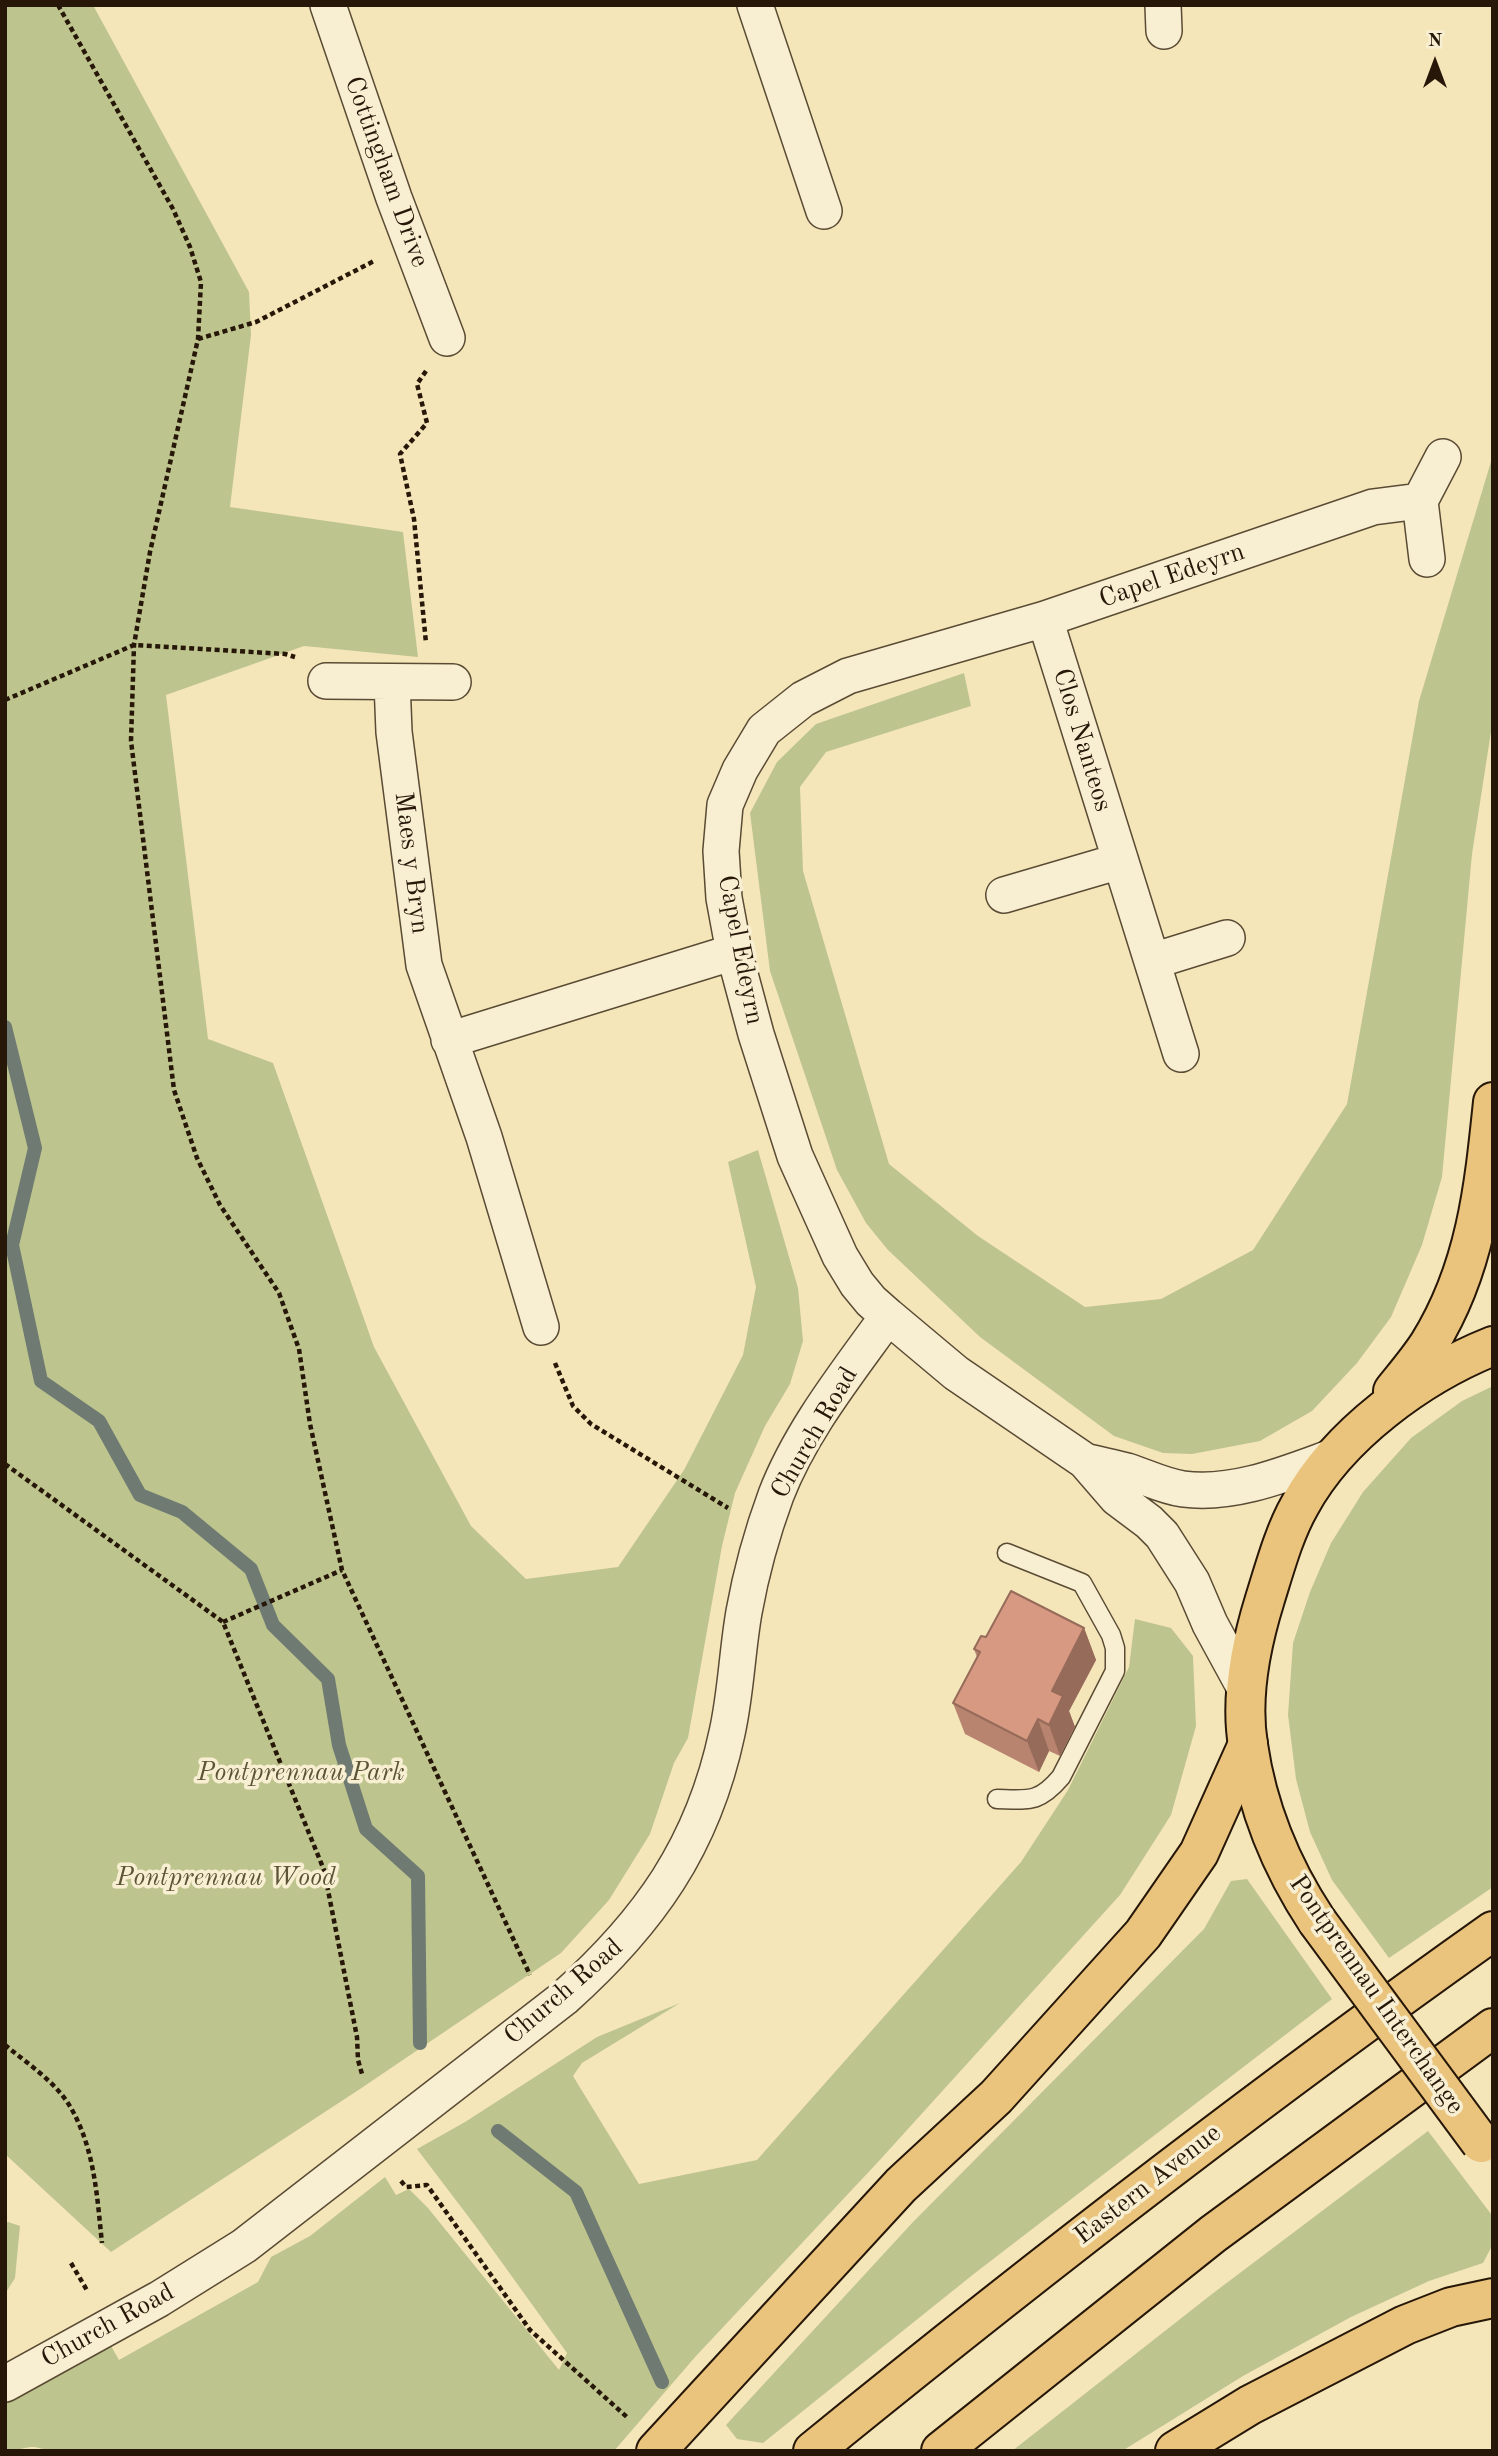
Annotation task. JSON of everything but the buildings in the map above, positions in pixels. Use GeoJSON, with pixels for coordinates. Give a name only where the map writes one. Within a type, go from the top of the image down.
{"type":"FeatureCollection","features":[{"type":"Feature","properties":{"kind":"main road"},"geometry":{"type":"LineString","coordinates":[[1368,1424],[1428,1344],[1451,1301],[1466,1264],[1484,1188],[1493,1102]]}},
{"type":"Feature","properties":{"kind":"main road","name":"Pontprennau Interchange"},"geometry":{"type":"LineString","coordinates":[[1487,2150],[1317,1921],[1295,1887],[1271,1831],[1248,1744],[1246,1690],[1257,1625],[1287,1534],[1300,1505],[1335,1456],[1368,1424],[1428,1378],[1493,1346]]}},
{"type":"Feature","properties":{"kind":"main road"},"geometry":{"type":"LineString","coordinates":[[645,2437],[713,2387],[901,2185],[996,2097],[1143,1934],[1199,1853],[1248,1744]]}},
{"type":"Feature","properties":{"kind":"main road","name":"Eastern Avenue"},"geometry":{"type":"LineString","coordinates":[[813,2451],[1148,2184],[1340,2039],[1493,1931]]}},
{"type":"Feature","properties":{"kind":"main road"},"geometry":{"type":"LineString","coordinates":[[940,2451],[1213,2234],[1493,2028]]}},
{"type":"Feature","properties":{"kind":"main road"},"geometry":{"type":"LineString","coordinates":[[1175,2451],[1250,2405],[1405,2325],[1451,2307],[1493,2298]]}},
{"type":"Feature","properties":{"kind":"street","name":"Cottingham Drive"},"geometry":{"type":"LineString","coordinates":[[328,5],[410,242],[447,338]]}},
{"type":"Feature","properties":{"kind":"street"},"geometry":{"type":"LineString","coordinates":[[755,5],[824,211]]}},
{"type":"Feature","properties":{"kind":"street"},"geometry":{"type":"LineString","coordinates":[[1427,559],[1420,501],[1443,457]]}},
{"type":"Feature","properties":{"kind":"street","name":"Capel Edeyrn"},"geometry":{"type":"LineString","coordinates":[[1246,1690],[1210,1624],[1192,1582],[1162,1535],[1116,1497],[1085,1461],[956,1373],[871,1301],[840,1256],[819,1212],[788,1132],[756,1034],[734,952],[724,898],[722,863],[725,805],[740,770],[764,730],[803,699],[848,676],[1045,619],[1374,507],[1420,501]]}},
{"type":"Feature","properties":{"kind":"street","name":"Clos Nanteos"},"geometry":{"type":"LineString","coordinates":[[1045,619],[1181,1054]]}},
{"type":"Feature","properties":{"kind":"street"},"geometry":{"type":"LineString","coordinates":[[326,681],[442,682]]}},
{"type":"Feature","properties":{"kind":"street","name":"Maes y Bryn"},"geometry":{"type":"LineString","coordinates":[[392,682],[394,732],[424,965],[484,1137],[541,1327]]}},
{"type":"Feature","properties":{"kind":"street"},"geometry":{"type":"LineString","coordinates":[[1004,895],[1120,861]]}},
{"type":"Feature","properties":{"kind":"street"},"geometry":{"type":"LineString","coordinates":[[1153,961],[1227,938]]}},
{"type":"Feature","properties":{"kind":"street"},"geometry":{"type":"LineString","coordinates":[[449,1040],[734,952]]}},
{"type":"Feature","properties":{"kind":"street","name":"Church Road"},"geometry":{"type":"LineString","coordinates":[[5,2384],[159,2299],[244,2246],[564,1998],[603,1964],[641,1920],[678,1864],[697,1827],[716,1779],[728,1731],[744,1611],[753,1570],[777,1493],[814,1423],[888,1315]]}},
{"type":"Feature","properties":{"kind":"street","name":"Capel Edeyrn"},"geometry":{"type":"LineString","coordinates":[[1085,1461],[1128,1472],[1159,1484],[1187,1489],[1224,1488],[1254,1483],[1335,1456]]}},
{"type":"Feature","properties":{"kind":"lane"},"geometry":{"type":"LineString","coordinates":[[997,1799],[1038,1798],[1049,1792],[1061,1777],[1115,1671],[1116,1660],[1111,1635],[1082,1583],[1007,1553]]}},
{"type":"Feature","properties":{"kind":"path"},"geometry":{"type":"LineString","coordinates":[[58,5],[173,209],[190,247],[201,282],[198,339],[150,552],[134,645],[131,741],[174,1090],[197,1158],[220,1205],[279,1293],[299,1349],[310,1424],[342,1570],[533,1982]]}},
{"type":"Feature","properties":{"kind":"path"},"geometry":{"type":"LineString","coordinates":[[198,339],[257,322],[410,242]]}},
{"type":"Feature","properties":{"kind":"path"},"geometry":{"type":"LineString","coordinates":[[442,682],[400,454],[427,423],[417,384],[447,338]]}},
{"type":"Feature","properties":{"kind":"path"},"geometry":{"type":"LineString","coordinates":[[5,700],[134,645],[285,653],[326,667],[326,681]]}},
{"type":"Feature","properties":{"kind":"path"},"geometry":{"type":"LineString","coordinates":[[541,1327],[573,1406],[591,1424],[738,1514]]}},
{"type":"Feature","properties":{"kind":"path"},"geometry":{"type":"LineString","coordinates":[[5,1464],[223,1622],[324,1870],[362,2074]]}},
{"type":"Feature","properties":{"kind":"path"},"geometry":{"type":"LineString","coordinates":[[223,1622],[342,1570]]}},
{"type":"Feature","properties":{"kind":"path"},"geometry":{"type":"LineString","coordinates":[[5,2045],[47,2080],[71,2108],[94,2164],[102,2243]]}},
{"type":"Feature","properties":{"kind":"path"},"geometry":{"type":"LineString","coordinates":[[401,2181],[405,2187],[427,2185],[530,2330],[645,2437]]}},
{"type":"Feature","properties":{"kind":"path"},"geometry":{"type":"LineString","coordinates":[[71,2263],[92,2299]]}},
{"type":"Feature","properties":{"kind":"green space","name":"Pontprennau Park"},"geometry":{"type":"Polygon","coordinates":[[[5,5],[93,5],[249,292],[251,335],[230,507],[403,532],[418,657],[304,646],[166,695],[208,1039],[273,1063],[374,1347],[471,1526],[526,1579],[618,1567],[684,1470],[743,1355],[756,1287],[728,1162],[758,1150],[798,1288],[803,1341],[790,1384],[765,1426],[735,1493],[722,1546],[688,1738],[674,1763],[650,1834],[609,1900],[561,1953],[111,2252],[5,2154],[5,5]]]}},
{"type":"Feature","properties":{"kind":"green space"},"geometry":{"type":"Polygon","coordinates":[[[1493,455],[1493,719],[1472,854],[1442,1177],[1422,1245],[1391,1317],[1357,1363],[1312,1411],[1260,1441],[1192,1454],[1163,1453],[1114,1436],[980,1337],[888,1250],[866,1223],[837,1170],[770,971],[750,813],[777,762],[816,724],[964,673],[971,706],[826,752],[800,787],[803,871],[889,1164],[978,1236],[1085,1307],[1161,1299],[1253,1250],[1347,1104],[1419,701],[1493,455]]]}},
{"type":"Feature","properties":{"kind":"green space"},"geometry":{"type":"Polygon","coordinates":[[[1493,1386],[1493,1887],[1389,1958],[1332,1880],[1310,1832],[1296,1779],[1288,1715],[1293,1643],[1310,1592],[1331,1543],[1363,1492],[1411,1438],[1462,1401],[1493,1386]]]}},
{"type":"Feature","properties":{"kind":"green space"},"geometry":{"type":"Polygon","coordinates":[[[1135,1619],[1171,1628],[1193,1656],[1196,1726],[1171,1815],[1120,1895],[878,2162],[696,2356],[614,2451],[49,2451],[31,2447],[5,2451],[5,2390],[102,2341],[111,2346],[119,2360],[258,2282],[271,2257],[310,2236],[385,2177],[396,2195],[409,2189],[428,2208],[559,2370],[567,2353],[417,2149],[465,2122],[597,2037],[680,2003],[582,2063],[573,2076],[639,2184],[757,2160],[1021,1862],[1068,1790],[1129,1667],[1135,1619]]]}},
{"type":"Feature","properties":{"kind":"green space"},"geometry":{"type":"Polygon","coordinates":[[[1247,1879],[1332,1999],[975,2273],[763,2443],[737,2439],[726,2425],[913,2222],[1204,1929],[1231,1881],[1247,1879]]]}},
{"type":"Feature","properties":{"kind":"green space"},"geometry":{"type":"Polygon","coordinates":[[[1428,2131],[1491,2214],[1493,2244],[1483,2263],[1429,2281],[1351,2317],[1243,2376],[1122,2451],[1012,2451],[1212,2294],[1428,2131]]]}},
{"type":"Feature","properties":{"kind":"green space"},"geometry":{"type":"Polygon","coordinates":[[[5,2223],[20,2226],[15,2278],[5,2294],[5,2223]]]}},
{"type":"Feature","properties":{"kind":"waterway"},"geometry":{"type":"LineString","coordinates":[[5,1027],[35,1148],[12,1245],[41,1381],[99,1421],[140,1495],[182,1512],[251,1569],[273,1625],[328,1679],[339,1745],[366,1829],[418,1876],[420,2043]]}},
{"type":"Feature","properties":{"kind":"waterway"},"geometry":{"type":"LineString","coordinates":[[498,2131],[576,2192],[662,2382]]}},
{"type":"Feature","properties":{"kind":"park label","name":"Pontprennau Wood"},"geometry":{"type":"Point","coordinates":[226,1878]}}]}
